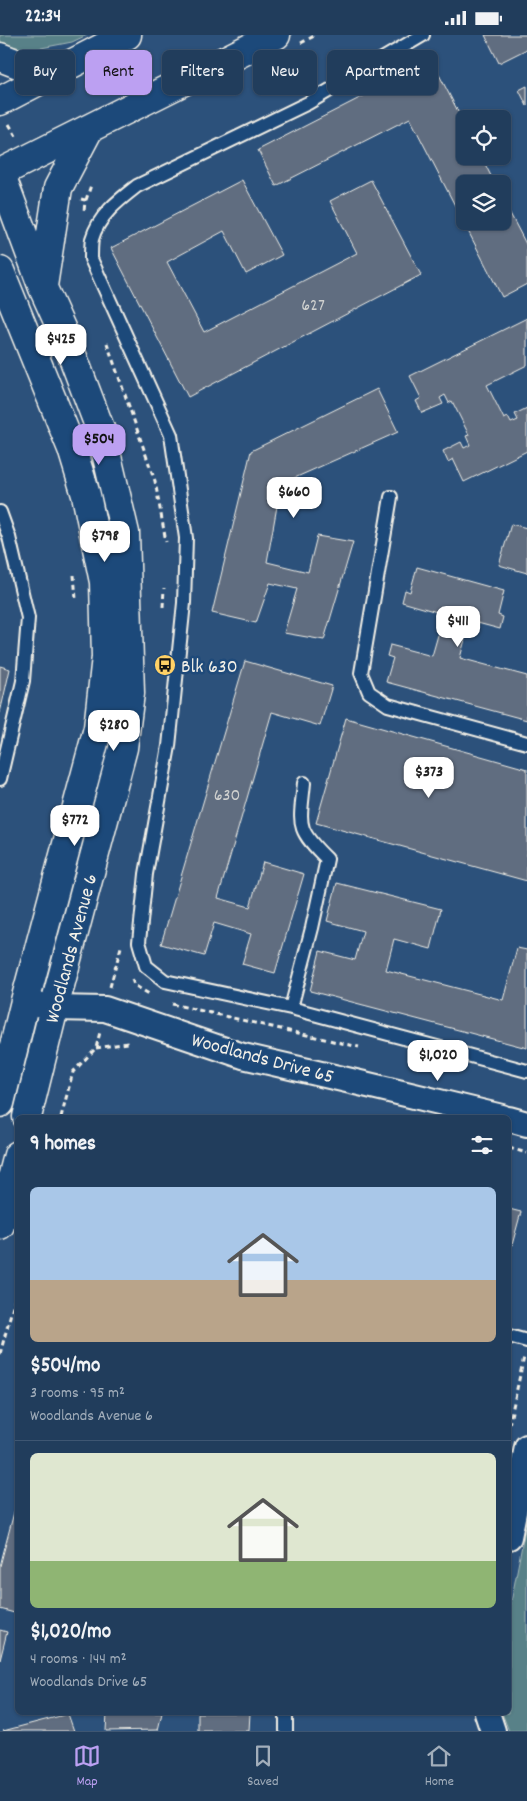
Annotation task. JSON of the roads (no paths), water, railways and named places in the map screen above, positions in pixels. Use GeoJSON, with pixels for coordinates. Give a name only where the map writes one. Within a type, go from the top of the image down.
{"type":"FeatureCollection","features":[{"type":"Feature","properties":{"kind":"street"},"geometry":{"type":"LineString","coordinates":[[75,62],[126,35]]}},
{"type":"Feature","properties":{"kind":"street"},"geometry":{"type":"LineString","coordinates":[[0,172],[276,35]]}},
{"type":"Feature","properties":{"kind":"street"},"geometry":{"type":"LineString","coordinates":[[0,57],[15,63]]}},
{"type":"Feature","properties":{"kind":"street"},"geometry":{"type":"LineString","coordinates":[[0,101],[15,93]]}},
{"type":"Feature","properties":{"kind":"street"},"geometry":{"type":"LineString","coordinates":[[43,288],[58,188],[90,129]]}},
{"type":"Feature","properties":{"kind":"street","name":"Woodlands Avenue 6"},"geometry":{"type":"LineString","coordinates":[[0,172],[43,288],[66,339],[101,431],[125,533],[130,693],[123,748],[54,1007],[27,1115]]}},
{"type":"Feature","properties":{"kind":"street","name":"Woodlands Avenue 6"},"geometry":{"type":"LineString","coordinates":[[0,271],[6,296],[72,449],[86,495],[104,582],[106,657],[98,728],[25,1001],[0,1103]]}},
{"type":"Feature","properties":{"kind":"street","name":"Woodlands Drive 65"},"geometry":{"type":"LineString","coordinates":[[25,1001],[54,1007],[105,1009],[243,1056],[494,1115]]}},
{"type":"Feature","properties":{"kind":"street"},"geometry":{"type":"LineString","coordinates":[[511,1120],[527,1124]]}},
{"type":"Feature","properties":{"kind":"street"},"geometry":{"type":"LineString","coordinates":[[0,1225],[15,1167]]}},
{"type":"Feature","properties":{"kind":"street"},"geometry":{"type":"LineString","coordinates":[[511,1527],[527,1447]]}},
{"type":"Feature","properties":{"kind":"street"},"geometry":{"type":"LineString","coordinates":[[488,1715],[493,1731]]}},
{"type":"Feature","properties":{"kind":"lane"},"geometry":{"type":"LineString","coordinates":[[423,35],[308,103],[137,186],[117,201],[100,221],[92,240],[91,259],[171,435],[186,538],[184,603],[169,746],[146,874],[139,942],[146,966],[165,981],[291,1008],[527,1071]]}},
{"type":"Feature","properties":{"kind":"lane"},"geometry":{"type":"LineString","coordinates":[[391,497],[361,673],[368,692],[388,705],[527,743]]}},
{"type":"Feature","properties":{"kind":"lane"},"geometry":{"type":"LineString","coordinates":[[0,512],[9,537],[28,618],[23,681],[0,779]]}},
{"type":"Feature","properties":{"kind":"lane"},"geometry":{"type":"LineString","coordinates":[[291,1008],[312,928],[327,859],[310,843],[302,830],[300,818],[304,783]]}},
{"type":"Feature","properties":{"kind":"lane"},"geometry":{"type":"LineString","coordinates":[[511,1338],[526,1347]]}},
{"type":"Feature","properties":{"kind":"lane"},"geometry":{"type":"LineString","coordinates":[[286,1715],[286,1731]]}},
{"type":"Feature","properties":{"kind":"place","name":"Blk 630"},"geometry":{"type":"Point","coordinates":[165,665]}}]}
